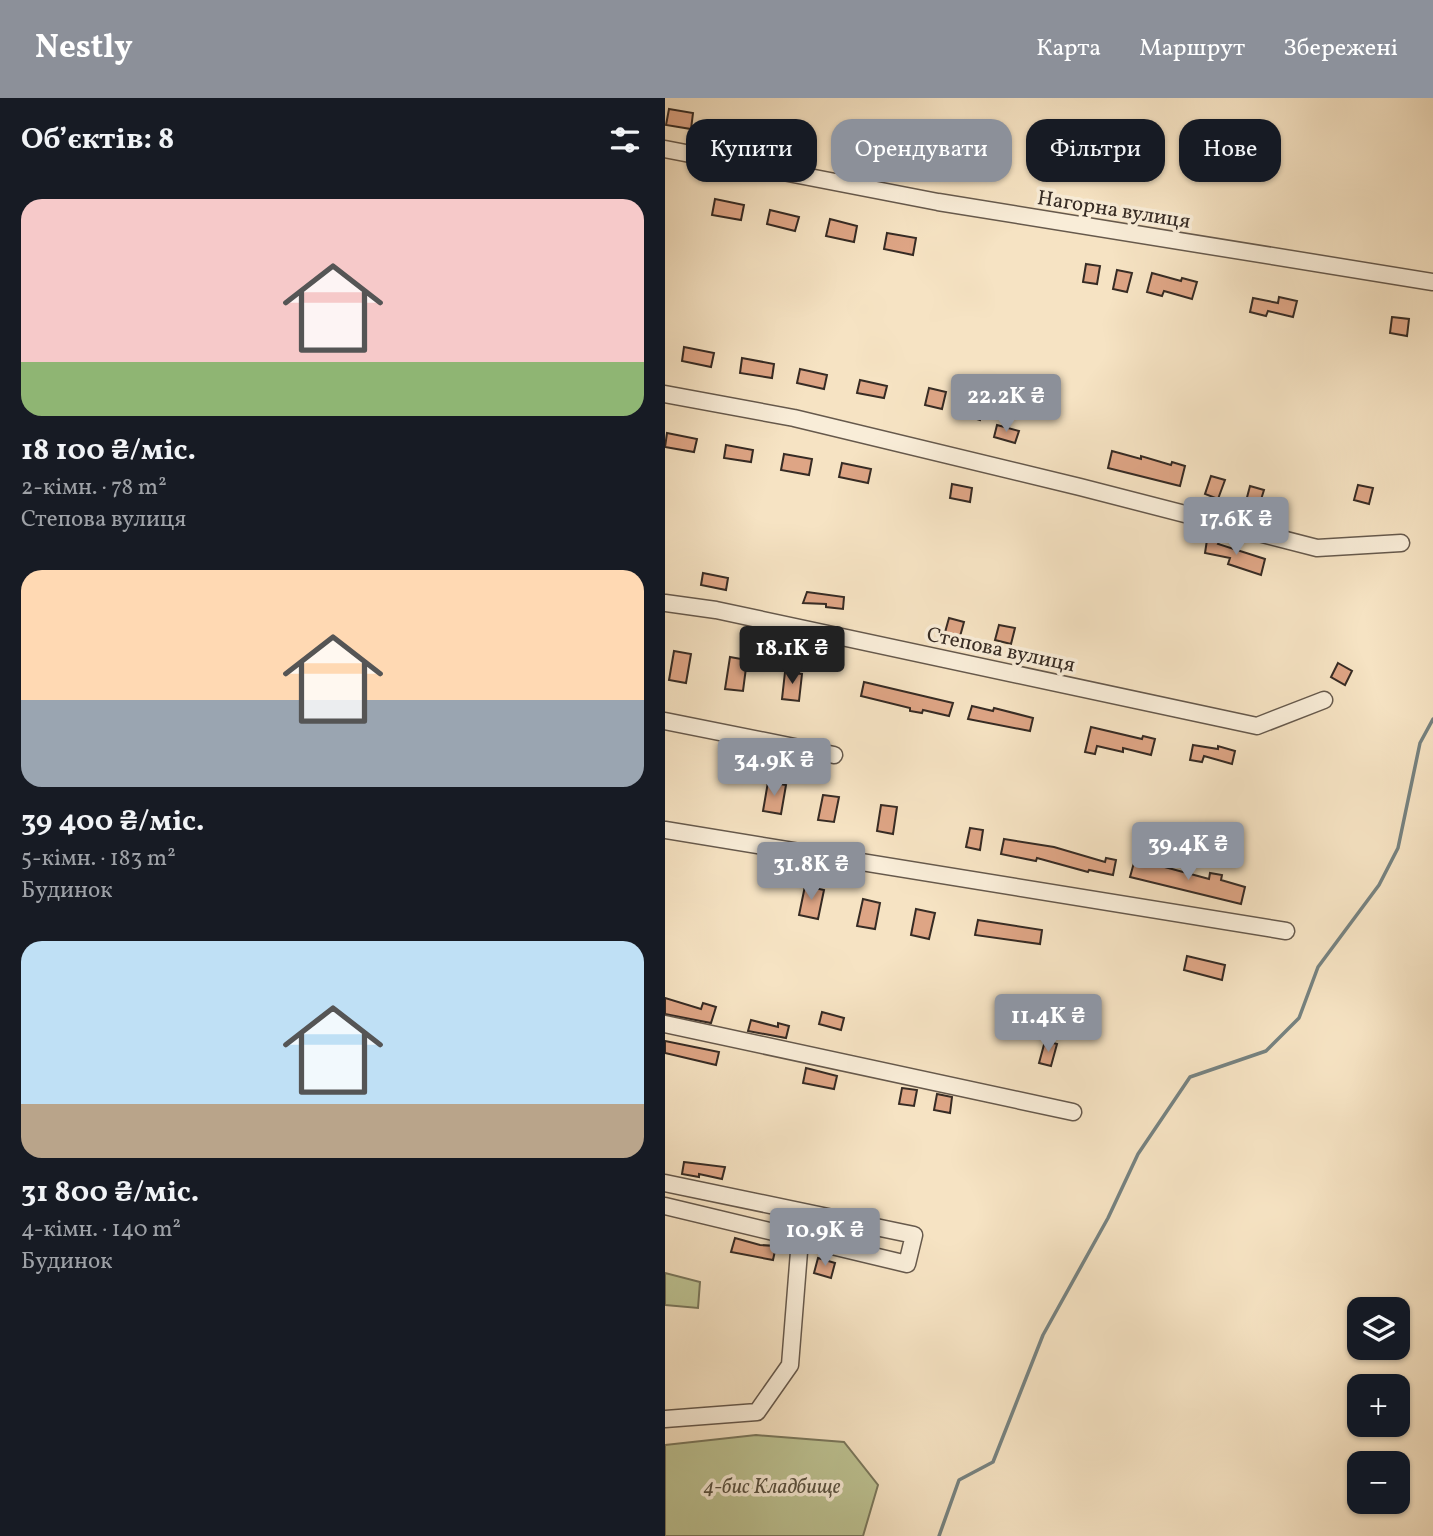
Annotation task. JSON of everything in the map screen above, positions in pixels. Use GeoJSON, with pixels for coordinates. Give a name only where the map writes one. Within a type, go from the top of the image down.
{"type":"FeatureCollection","features":[{"type":"Feature","properties":{"kind":"street","name":"Нагорна вулиця"},"geometry":{"type":"LineString","coordinates":[[665,149],[938,202],[1433,282]]}},
{"type":"Feature","properties":{"kind":"street"},"geometry":{"type":"LineString","coordinates":[[665,394],[794,418],[1317,548],[1401,543]]}},
{"type":"Feature","properties":{"kind":"street","name":"Степова вулиця"},"geometry":{"type":"LineString","coordinates":[[665,603],[729,613],[1257,726],[1324,700]]}},
{"type":"Feature","properties":{"kind":"street"},"geometry":{"type":"LineString","coordinates":[[665,721],[834,755]]}},
{"type":"Feature","properties":{"kind":"street"},"geometry":{"type":"LineString","coordinates":[[665,830],[1286,931]]}},
{"type":"Feature","properties":{"kind":"street"},"geometry":{"type":"LineString","coordinates":[[665,1024],[1073,1112]]}},
{"type":"Feature","properties":{"kind":"street"},"geometry":{"type":"LineString","coordinates":[[665,1200],[667,1184],[914,1235],[907,1264],[665,1206]]}},
{"type":"Feature","properties":{"kind":"street"},"geometry":{"type":"LineString","coordinates":[[665,1419],[757,1412],[790,1365],[800,1239]]}},
{"type":"Feature","properties":{"kind":"green space"},"geometry":{"type":"Polygon","coordinates":[[[665,1273],[700,1282],[698,1308],[665,1305],[665,1273]]]}},
{"type":"Feature","properties":{"kind":"green space","name":"4-бис Кладбище"},"geometry":{"type":"Polygon","coordinates":[[[756,1435],[844,1442],[878,1485],[863,1536],[665,1536],[665,1445],[756,1435]]]}},
{"type":"Feature","properties":{"kind":"building"},"geometry":{"type":"Polygon","coordinates":[[[669,109],[693,113],[692,119],[686,119],[686,128],[666,125],[669,109]]]}},
{"type":"Feature","properties":{"kind":"building"},"geometry":{"type":"Polygon","coordinates":[[[715,199],[744,205],[741,220],[712,215],[715,199]]]}},
{"type":"Feature","properties":{"kind":"building"},"geometry":{"type":"Polygon","coordinates":[[[770,210],[799,217],[795,231],[767,224],[770,210]]]}},
{"type":"Feature","properties":{"kind":"building"},"geometry":{"type":"Polygon","coordinates":[[[830,219],[857,226],[854,242],[826,236],[830,219]]]}},
{"type":"Feature","properties":{"kind":"building"},"geometry":{"type":"Polygon","coordinates":[[[887,233],[916,238],[913,255],[884,249],[887,233]]]}},
{"type":"Feature","properties":{"kind":"building"},"geometry":{"type":"Polygon","coordinates":[[[1086,264],[1100,266],[1097,284],[1083,282],[1086,264]]]}},
{"type":"Feature","properties":{"kind":"building"},"geometry":{"type":"Polygon","coordinates":[[[1117,270],[1132,273],[1127,292],[1113,289],[1117,270]]]}},
{"type":"Feature","properties":{"kind":"building"},"geometry":{"type":"Polygon","coordinates":[[[1152,273],[1181,281],[1182,278],[1197,282],[1192,299],[1164,291],[1162,296],[1147,292],[1152,273]]]}},
{"type":"Feature","properties":{"kind":"building"},"geometry":{"type":"Polygon","coordinates":[[[1279,297],[1297,301],[1293,317],[1268,311],[1266,316],[1250,312],[1253,298],[1278,303],[1279,297]]]}},
{"type":"Feature","properties":{"kind":"building"},"geometry":{"type":"Polygon","coordinates":[[[1392,317],[1409,319],[1407,336],[1390,333],[1392,317]]]}},
{"type":"Feature","properties":{"kind":"building"},"geometry":{"type":"Polygon","coordinates":[[[684,347],[714,353],[711,367],[682,361],[684,347]]]}},
{"type":"Feature","properties":{"kind":"building"},"geometry":{"type":"Polygon","coordinates":[[[742,358],[774,364],[772,378],[740,373],[742,358]]]}},
{"type":"Feature","properties":{"kind":"building"},"geometry":{"type":"Polygon","coordinates":[[[800,369],[827,375],[824,389],[797,383],[800,369]]]}},
{"type":"Feature","properties":{"kind":"building"},"geometry":{"type":"Polygon","coordinates":[[[860,380],[887,386],[884,398],[857,393],[860,380]]]}},
{"type":"Feature","properties":{"kind":"building"},"geometry":{"type":"Polygon","coordinates":[[[929,388],[946,392],[942,409],[925,405],[929,388]]]}},
{"type":"Feature","properties":{"kind":"building"},"geometry":{"type":"Polygon","coordinates":[[[971,398],[984,401],[980,420],[967,416],[971,398]]]}},
{"type":"Feature","properties":{"kind":"building"},"geometry":{"type":"Polygon","coordinates":[[[997,425],[1019,431],[1015,443],[994,437],[997,425]]]}},
{"type":"Feature","properties":{"kind":"building"},"geometry":{"type":"Polygon","coordinates":[[[667,433],[697,439],[694,452],[665,447],[667,433]]]}},
{"type":"Feature","properties":{"kind":"building"},"geometry":{"type":"Polygon","coordinates":[[[726,445],[753,450],[751,462],[724,458],[726,445]]]}},
{"type":"Feature","properties":{"kind":"building"},"geometry":{"type":"Polygon","coordinates":[[[1112,451],[1185,466],[1180,486],[1108,468],[1112,451]]]}},
{"type":"Feature","properties":{"kind":"building"},"geometry":{"type":"Polygon","coordinates":[[[784,454],[812,459],[809,475],[781,470],[784,454]]]}},
{"type":"Feature","properties":{"kind":"building"},"geometry":{"type":"Polygon","coordinates":[[[842,463],[871,469],[868,483],[839,477],[842,463]]]}},
{"type":"Feature","properties":{"kind":"building"},"geometry":{"type":"Polygon","coordinates":[[[1211,476],[1225,480],[1218,499],[1205,494],[1211,476]]]}},
{"type":"Feature","properties":{"kind":"building"},"geometry":{"type":"Polygon","coordinates":[[[952,484],[972,488],[970,502],[950,498],[952,484]]]}},
{"type":"Feature","properties":{"kind":"building"},"geometry":{"type":"Polygon","coordinates":[[[1358,485],[1373,488],[1369,504],[1354,500],[1358,485]]]}},
{"type":"Feature","properties":{"kind":"building"},"geometry":{"type":"Polygon","coordinates":[[[1250,486],[1264,490],[1258,509],[1245,505],[1250,486]]]}},
{"type":"Feature","properties":{"kind":"building"},"geometry":{"type":"Polygon","coordinates":[[[1207,540],[1265,559],[1261,575],[1228,564],[1230,558],[1205,553],[1207,540]]]}},
{"type":"Feature","properties":{"kind":"building"},"geometry":{"type":"Polygon","coordinates":[[[703,573],[728,578],[726,590],[701,585],[703,573]]]}},
{"type":"Feature","properties":{"kind":"building"},"geometry":{"type":"Polygon","coordinates":[[[807,592],[844,597],[843,609],[826,607],[826,604],[803,603],[807,592]]]}},
{"type":"Feature","properties":{"kind":"building"},"geometry":{"type":"Polygon","coordinates":[[[949,618],[964,622],[959,640],[944,636],[949,618]]]}},
{"type":"Feature","properties":{"kind":"building"},"geometry":{"type":"Polygon","coordinates":[[[999,625],[1015,628],[1011,644],[995,640],[999,625]]]}},
{"type":"Feature","properties":{"kind":"building"},"geometry":{"type":"Polygon","coordinates":[[[674,651],[691,654],[686,683],[669,680],[674,651]]]}},
{"type":"Feature","properties":{"kind":"building"},"geometry":{"type":"Polygon","coordinates":[[[730,657],[747,660],[743,691],[725,689],[730,657]]]}},
{"type":"Feature","properties":{"kind":"building"},"geometry":{"type":"Polygon","coordinates":[[[1338,663],[1352,671],[1345,685],[1331,677],[1338,663]]]}},
{"type":"Feature","properties":{"kind":"building"},"geometry":{"type":"Polygon","coordinates":[[[785,672],[802,674],[799,701],[782,699],[785,672]]]}},
{"type":"Feature","properties":{"kind":"building"},"geometry":{"type":"Polygon","coordinates":[[[864,682],[953,703],[949,716],[923,710],[922,713],[910,711],[910,708],[861,696],[864,682]]]}},
{"type":"Feature","properties":{"kind":"building"},"geometry":{"type":"Polygon","coordinates":[[[972,706],[993,711],[994,708],[1033,718],[1030,731],[968,719],[972,706]]]}},
{"type":"Feature","properties":{"kind":"building"},"geometry":{"type":"Polygon","coordinates":[[[1091,727],[1142,739],[1143,736],[1155,739],[1151,755],[1123,748],[1123,752],[1097,746],[1095,754],[1085,752],[1091,727]]]}},
{"type":"Feature","properties":{"kind":"building"},"geometry":{"type":"Polygon","coordinates":[[[1193,745],[1218,749],[1218,746],[1235,751],[1232,764],[1204,756],[1202,762],[1190,760],[1193,745]]]}},
{"type":"Feature","properties":{"kind":"building"},"geometry":{"type":"Polygon","coordinates":[[[768,782],[786,785],[781,814],[763,811],[768,782]]]}},
{"type":"Feature","properties":{"kind":"building"},"geometry":{"type":"Polygon","coordinates":[[[823,795],[839,797],[834,822],[818,820],[823,795]]]}},
{"type":"Feature","properties":{"kind":"building"},"geometry":{"type":"Polygon","coordinates":[[[881,805],[897,807],[893,834],[877,831],[881,805]]]}},
{"type":"Feature","properties":{"kind":"building"},"geometry":{"type":"Polygon","coordinates":[[[970,828],[983,830],[980,850],[966,847],[970,828]]]}},
{"type":"Feature","properties":{"kind":"building"},"geometry":{"type":"Polygon","coordinates":[[[1004,839],[1054,847],[1105,862],[1106,858],[1116,860],[1113,875],[1089,870],[1088,872],[1037,858],[1036,861],[1001,854],[1004,839]]]}},
{"type":"Feature","properties":{"kind":"building"},"geometry":{"type":"Polygon","coordinates":[[[1135,859],[1209,879],[1210,873],[1222,875],[1221,880],[1245,887],[1241,904],[1130,877],[1135,859]]]}},
{"type":"Feature","properties":{"kind":"building"},"geometry":{"type":"Polygon","coordinates":[[[805,886],[824,890],[818,919],[799,915],[805,886]]]}},
{"type":"Feature","properties":{"kind":"building"},"geometry":{"type":"Polygon","coordinates":[[[863,899],[880,903],[875,929],[857,926],[863,899]]]}},
{"type":"Feature","properties":{"kind":"building"},"geometry":{"type":"Polygon","coordinates":[[[916,909],[935,913],[929,939],[911,935],[916,909]]]}},
{"type":"Feature","properties":{"kind":"building"},"geometry":{"type":"Polygon","coordinates":[[[978,920],[1042,930],[1040,944],[975,935],[978,920]]]}},
{"type":"Feature","properties":{"kind":"building"},"geometry":{"type":"Polygon","coordinates":[[[1187,956],[1225,965],[1222,980],[1184,970],[1187,956]]]}},
{"type":"Feature","properties":{"kind":"building"},"geometry":{"type":"Polygon","coordinates":[[[665,998],[701,1009],[703,1003],[716,1007],[711,1023],[665,1014],[665,998]]]}},
{"type":"Feature","properties":{"kind":"building"},"geometry":{"type":"Polygon","coordinates":[[[822,1012],[844,1018],[841,1030],[819,1024],[822,1012]]]}},
{"type":"Feature","properties":{"kind":"building"},"geometry":{"type":"Polygon","coordinates":[[[751,1020],[778,1027],[778,1023],[789,1026],[786,1038],[748,1031],[751,1020]]]}},
{"type":"Feature","properties":{"kind":"building"},"geometry":{"type":"Polygon","coordinates":[[[665,1041],[719,1052],[716,1065],[665,1053],[665,1041]]]}},
{"type":"Feature","properties":{"kind":"building"},"geometry":{"type":"Polygon","coordinates":[[[1045,1041],[1057,1044],[1051,1066],[1039,1063],[1045,1041]]]}},
{"type":"Feature","properties":{"kind":"building"},"geometry":{"type":"Polygon","coordinates":[[[806,1068],[837,1076],[834,1089],[803,1083],[806,1068]]]}},
{"type":"Feature","properties":{"kind":"building"},"geometry":{"type":"Polygon","coordinates":[[[902,1088],[917,1090],[914,1106],[899,1104],[902,1088]]]}},
{"type":"Feature","properties":{"kind":"building"},"geometry":{"type":"Polygon","coordinates":[[[937,1094],[952,1097],[950,1113],[934,1110],[937,1094]]]}},
{"type":"Feature","properties":{"kind":"building"},"geometry":{"type":"Polygon","coordinates":[[[684,1162],[725,1167],[722,1179],[699,1174],[699,1177],[682,1174],[684,1162]]]}},
{"type":"Feature","properties":{"kind":"building"},"geometry":{"type":"Polygon","coordinates":[[[735,1238],[776,1246],[773,1260],[731,1252],[735,1238]]]}},
{"type":"Feature","properties":{"kind":"building"},"geometry":{"type":"Polygon","coordinates":[[[818,1258],[835,1263],[831,1278],[814,1273],[818,1258]]]}},
{"type":"Feature","properties":{"kind":"waterway"},"geometry":{"type":"LineString","coordinates":[[939,1536],[959,1480],[993,1462],[1043,1335],[1108,1218],[1138,1154],[1190,1077],[1266,1051],[1299,1018],[1318,967],[1379,885],[1398,848],[1420,743],[1433,719]]}}]}
